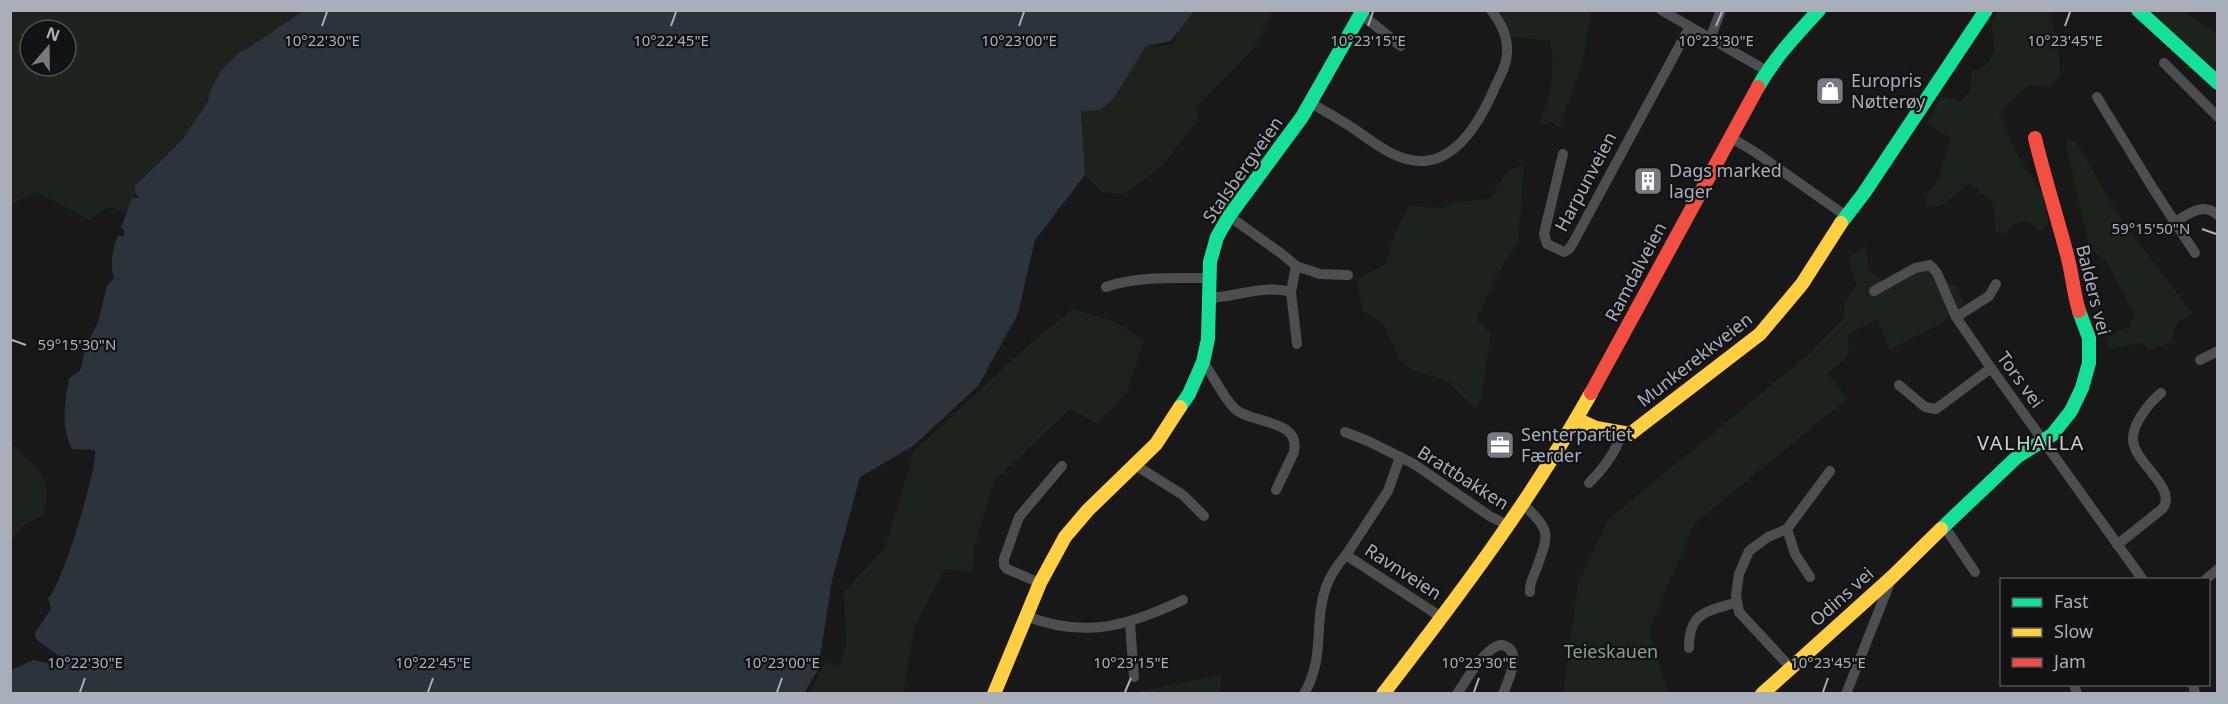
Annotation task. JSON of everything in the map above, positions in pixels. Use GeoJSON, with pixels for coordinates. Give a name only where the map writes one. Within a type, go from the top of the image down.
{"type":"FeatureCollection","features":[{"type":"Feature","properties":{"kind":"street"},"geometry":{"type":"LineString","coordinates":[[1311,103],[1384,150],[1404,158],[1425,161],[1442,156],[1460,142],[1478,123],[1503,70],[1507,42],[1505,32],[1491,10]]}},
{"type":"Feature","properties":{"kind":"street"},"geometry":{"type":"LineString","coordinates":[[1661,10],[1767,71]]}},
{"type":"Feature","properties":{"kind":"street"},"geometry":{"type":"LineString","coordinates":[[1710,39],[1721,10]]}},
{"type":"Feature","properties":{"kind":"street","name":"Ramdalveien"},"geometry":{"type":"LineString","coordinates":[[1508,525],[1576,419],[1767,71],[1819,10]]}},
{"type":"Feature","properties":{"kind":"street","name":"Munkerekkveien"},"geometry":{"type":"LineString","coordinates":[[1622,433],[1634,432],[1760,334],[1802,284],[1986,10]]}},
{"type":"Feature","properties":{"kind":"street"},"geometry":{"type":"LineString","coordinates":[[2139,10],[2217,83]]}},
{"type":"Feature","properties":{"kind":"street","name":"Stalsbergveien"},"geometry":{"type":"LineString","coordinates":[[994,693],[1040,583],[1065,537],[1088,510],[1156,444],[1189,394],[1203,362],[1208,339],[1209,278],[1213,248],[1229,216],[1311,103],[1361,12],[1401,45]]}},
{"type":"Feature","properties":{"kind":"street","name":"Harpunveien"},"geometry":{"type":"LineString","coordinates":[[1563,154],[1544,234],[1547,244],[1564,252],[1573,243],[1689,28]]}},
{"type":"Feature","properties":{"kind":"street"},"geometry":{"type":"LineString","coordinates":[[2164,63],[2217,117]]}},
{"type":"Feature","properties":{"kind":"street"},"geometry":{"type":"LineString","coordinates":[[2097,97],[2196,253]]}},
{"type":"Feature","properties":{"kind":"street"},"geometry":{"type":"LineString","coordinates":[[1730,137],[1846,216]]}},
{"type":"Feature","properties":{"kind":"street","name":"Balders vei"},"geometry":{"type":"LineString","coordinates":[[2036,138],[2043,173],[2067,253],[2074,295],[2089,339],[2090,363],[2071,411],[2056,430],[2043,440]]}},
{"type":"Feature","properties":{"kind":"street"},"geometry":{"type":"LineString","coordinates":[[2175,222],[2201,208],[2209,208],[2217,215]]}},
{"type":"Feature","properties":{"kind":"street"},"geometry":{"type":"LineString","coordinates":[[1229,216],[1296,266],[1320,274],[1348,274]]}},
{"type":"Feature","properties":{"kind":"street","name":"Tors vei"},"geometry":{"type":"LineString","coordinates":[[1874,291],[1915,268],[1930,265],[1937,273],[1956,317],[2142,578]]}},
{"type":"Feature","properties":{"kind":"street"},"geometry":{"type":"LineString","coordinates":[[1296,266],[1291,292],[1297,344]]}},
{"type":"Feature","properties":{"kind":"street"},"geometry":{"type":"LineString","coordinates":[[1106,287],[1133,280],[1209,278]]}},
{"type":"Feature","properties":{"kind":"street"},"geometry":{"type":"LineString","coordinates":[[1956,317],[1989,296],[1996,284]]}},
{"type":"Feature","properties":{"kind":"street"},"geometry":{"type":"LineString","coordinates":[[1209,298],[1235,296],[1275,288],[1291,292]]}},
{"type":"Feature","properties":{"kind":"street"},"geometry":{"type":"LineString","coordinates":[[2200,360],[2217,351]]}},
{"type":"Feature","properties":{"kind":"street"},"geometry":{"type":"LineString","coordinates":[[1203,362],[1234,407],[1252,418],[1285,428],[1292,435],[1294,452],[1276,490]]}},
{"type":"Feature","properties":{"kind":"street"},"geometry":{"type":"LineString","coordinates":[[1899,385],[1925,407],[1936,409],[1991,368]]}},
{"type":"Feature","properties":{"kind":"street"},"geometry":{"type":"LineString","coordinates":[[2117,545],[2162,509],[2166,502],[2167,496],[2164,489],[2137,454],[2133,442],[2135,429],[2161,393]]}},
{"type":"Feature","properties":{"kind":"street"},"geometry":{"type":"LineString","coordinates":[[1576,419],[1596,428],[1622,433],[1604,466],[1590,483]]}},
{"type":"Feature","properties":{"kind":"street","name":"Brattbakken"},"geometry":{"type":"LineString","coordinates":[[1345,432],[1400,458],[1449,487],[1491,517],[1508,525]]}},
{"type":"Feature","properties":{"kind":"street","name":"Odins vei"},"geometry":{"type":"LineString","coordinates":[[1762,693],[1892,578],[1911,557],[2018,456],[2043,440]]}},
{"type":"Feature","properties":{"kind":"street","name":"Ravnveien"},"geometry":{"type":"LineString","coordinates":[[1304,693],[1317,666],[1320,619],[1326,588],[1388,491],[1400,458]]}},
{"type":"Feature","properties":{"kind":"street"},"geometry":{"type":"LineString","coordinates":[[1135,465],[1183,495],[1204,516]]}},
{"type":"Feature","properties":{"kind":"street"},"geometry":{"type":"LineString","coordinates":[[1040,583],[1007,569],[1004,559],[1019,517],[1062,466]]}},
{"type":"Feature","properties":{"kind":"street"},"geometry":{"type":"LineString","coordinates":[[1790,668],[1739,612],[1737,602],[1739,574],[1749,551],[1768,537],[1786,529],[1830,471]]}},
{"type":"Feature","properties":{"kind":"street"},"geometry":{"type":"LineString","coordinates":[[1523,504],[1543,524],[1546,534],[1545,545],[1530,583],[1530,592]]}},
{"type":"Feature","properties":{"kind":"street"},"geometry":{"type":"LineString","coordinates":[[1383,693],[1508,525]]}},
{"type":"Feature","properties":{"kind":"street"},"geometry":{"type":"LineString","coordinates":[[1944,526],[1975,572]]}},
{"type":"Feature","properties":{"kind":"street"},"geometry":{"type":"LineString","coordinates":[[1786,529],[1795,554],[1809,577]]}},
{"type":"Feature","properties":{"kind":"street","name":"Ravnveien"},"geometry":{"type":"LineString","coordinates":[[1346,555],[1441,617]]}},
{"type":"Feature","properties":{"kind":"street"},"geometry":{"type":"LineString","coordinates":[[1846,693],[1892,578]]}},
{"type":"Feature","properties":{"kind":"street"},"geometry":{"type":"LineString","coordinates":[[1026,616],[1070,628],[1093,628],[1130,623],[1183,600]]}},
{"type":"Feature","properties":{"kind":"street"},"geometry":{"type":"LineString","coordinates":[[1689,648],[1691,628],[1701,615],[1737,602]]}},
{"type":"Feature","properties":{"kind":"street"},"geometry":{"type":"LineString","coordinates":[[1130,623],[1134,677]]}},
{"type":"Feature","properties":{"kind":"street"},"geometry":{"type":"LineString","coordinates":[[1457,693],[1486,654],[1496,646],[1502,645],[1511,650],[1514,657],[1503,693]]}},
{"type":"Feature","properties":{"kind":"green space"},"geometry":{"type":"Polygon","coordinates":[[[10,11],[304,11],[229,62],[210,91],[203,112],[182,140],[135,186],[135,193],[126,212],[108,207],[90,220],[37,192],[11,204],[10,11]]]}},
{"type":"Feature","properties":{"kind":"green space"},"geometry":{"type":"Polygon","coordinates":[[[1194,11],[1273,11],[1255,47],[1195,108],[1199,119],[1161,167],[1124,194],[1102,192],[1085,175],[1081,111],[1101,110],[1114,98],[1146,46],[1174,45],[1178,29],[1194,11]]]}},
{"type":"Feature","properties":{"kind":"green space"},"geometry":{"type":"Polygon","coordinates":[[[1498,11],[1592,11],[1582,64],[1559,128],[1551,122],[1541,125],[1553,64],[1550,41],[1511,36],[1498,11]]]}},
{"type":"Feature","properties":{"kind":"green space"},"geometry":{"type":"Polygon","coordinates":[[[1999,11],[2049,11],[2059,51],[2060,76],[2049,87],[2029,85],[1999,113],[2018,155],[2043,194],[2049,223],[2041,233],[2028,221],[2014,224],[2005,234],[1996,232],[1992,201],[1969,183],[1941,206],[1927,206],[1927,195],[1939,177],[1950,138],[1927,124],[1941,97],[1961,101],[1970,91],[1972,70],[1984,68],[1995,50],[1991,22],[1999,11]]]}},
{"type":"Feature","properties":{"kind":"green space"},"geometry":{"type":"Polygon","coordinates":[[[2152,11],[2183,11],[2217,34],[2217,72],[2152,11]]]}},
{"type":"Feature","properties":{"kind":"green space"},"geometry":{"type":"Polygon","coordinates":[[[2067,138],[2076,142],[2122,221],[2192,313],[2177,323],[2171,343],[2147,350],[2143,343],[2107,349],[2107,339],[2129,327],[2134,314],[2107,262],[2089,247],[2066,145],[2067,138]]]}},
{"type":"Feature","properties":{"kind":"green space"},"geometry":{"type":"Polygon","coordinates":[[[1524,166],[1518,242],[1496,276],[1477,319],[1491,333],[1481,401],[1476,409],[1446,380],[1414,371],[1400,360],[1384,325],[1362,310],[1357,280],[1386,263],[1394,235],[1409,206],[1443,208],[1457,202],[1489,199],[1508,169],[1524,166]]]}},
{"type":"Feature","properties":{"kind":"green space","name":"Teieskauen"},"geometry":{"type":"Polygon","coordinates":[[[1866,246],[1869,270],[1889,286],[1937,263],[1943,279],[1957,286],[1964,304],[1940,324],[1889,350],[1878,319],[1848,334],[1849,355],[1828,373],[1847,399],[1695,523],[1649,630],[1668,693],[1563,694],[1578,584],[1608,520],[1811,352],[1845,317],[1844,305],[1856,285],[1848,258],[1866,246]]]}},
{"type":"Feature","properties":{"kind":"green space"},"geometry":{"type":"Polygon","coordinates":[[[1073,309],[1113,321],[1144,340],[1127,392],[1097,424],[1070,409],[994,481],[974,550],[973,572],[945,569],[915,625],[903,693],[809,693],[826,661],[838,668],[846,645],[844,592],[885,548],[914,451],[1033,341],[1073,309]]]}},
{"type":"Feature","properties":{"kind":"green space"},"geometry":{"type":"Polygon","coordinates":[[[11,443],[41,474],[45,481],[46,501],[43,515],[23,526],[11,540],[11,443]]]}},
{"type":"Feature","properties":{"kind":"green space"},"geometry":{"type":"Polygon","coordinates":[[[1221,675],[1220,693],[1132,693],[1221,675]]]}},
{"type":"Feature","properties":{"kind":"shaded area"},"geometry":{"type":"Polygon","coordinates":[[[303,11],[1194,11],[1171,41],[1146,46],[1114,98],[1101,110],[1081,111],[1085,175],[1035,240],[1018,314],[978,386],[913,446],[860,477],[832,580],[818,670],[804,693],[11,693],[11,670],[33,660],[55,665],[60,657],[36,639],[35,633],[51,609],[48,598],[69,554],[89,486],[95,456],[95,450],[72,449],[68,440],[64,414],[69,378],[80,371],[86,346],[98,322],[107,286],[114,278],[113,252],[118,236],[124,236],[125,231],[121,228],[132,198],[139,198],[135,193],[135,186],[182,140],[208,102],[210,91],[222,69],[241,51],[303,11]]]}},
{"type":"Feature","properties":{"kind":"traffic: fast"},"geometry":{"type":"LineString","coordinates":[[1180,407],[1189,394],[1203,362],[1208,339],[1210,262],[1217,237],[1229,216],[1302,117],[1363,10]]}},
{"type":"Feature","properties":{"kind":"traffic: fast"},"geometry":{"type":"LineString","coordinates":[[1758,87],[1794,37],[1819,10]]}},
{"type":"Feature","properties":{"kind":"traffic: fast"},"geometry":{"type":"LineString","coordinates":[[1841,223],[1864,193],[1986,10]]}},
{"type":"Feature","properties":{"kind":"traffic: fast"},"geometry":{"type":"LineString","coordinates":[[2138,10],[2218,83]]}},
{"type":"Feature","properties":{"kind":"traffic: fast"},"geometry":{"type":"LineString","coordinates":[[1941,529],[2018,456],[2052,435],[2071,411],[2082,388],[2089,363],[2089,338],[2079,311]]}},
{"type":"Feature","properties":{"kind":"traffic: slow"},"geometry":{"type":"LineString","coordinates":[[1576,419],[1596,428],[1630,434],[1760,334],[1802,284],[1841,223]]}},
{"type":"Feature","properties":{"kind":"traffic: slow"},"geometry":{"type":"LineString","coordinates":[[1383,694],[1519,510],[1591,393]]}},
{"type":"Feature","properties":{"kind":"traffic: slow"},"geometry":{"type":"LineString","coordinates":[[994,694],[1040,583],[1065,537],[1088,510],[1156,444],[1180,407]]}},
{"type":"Feature","properties":{"kind":"traffic: slow"},"geometry":{"type":"LineString","coordinates":[[1762,694],[1892,577],[1941,529]]}},
{"type":"Feature","properties":{"kind":"traffic: jam"},"geometry":{"type":"LineString","coordinates":[[1591,393],[1758,87]]}},
{"type":"Feature","properties":{"kind":"traffic: jam"},"geometry":{"type":"LineString","coordinates":[[2035,138],[2068,258],[2079,311]]}},
{"type":"Feature","properties":{"kind":"place","name":"Europris Nøtterøy"},"geometry":{"type":"Point","coordinates":[1830,91]}},
{"type":"Feature","properties":{"kind":"place","name":"Dags marked lager"},"geometry":{"type":"Point","coordinates":[1648,181]}},
{"type":"Feature","properties":{"kind":"place","name":"Senterpartiet Færder"},"geometry":{"type":"Point","coordinates":[1500,445]}},
{"type":"Feature","properties":{"kind":"district","name":"VALHALLA"},"geometry":{"type":"Point","coordinates":[2031,443]}}]}
